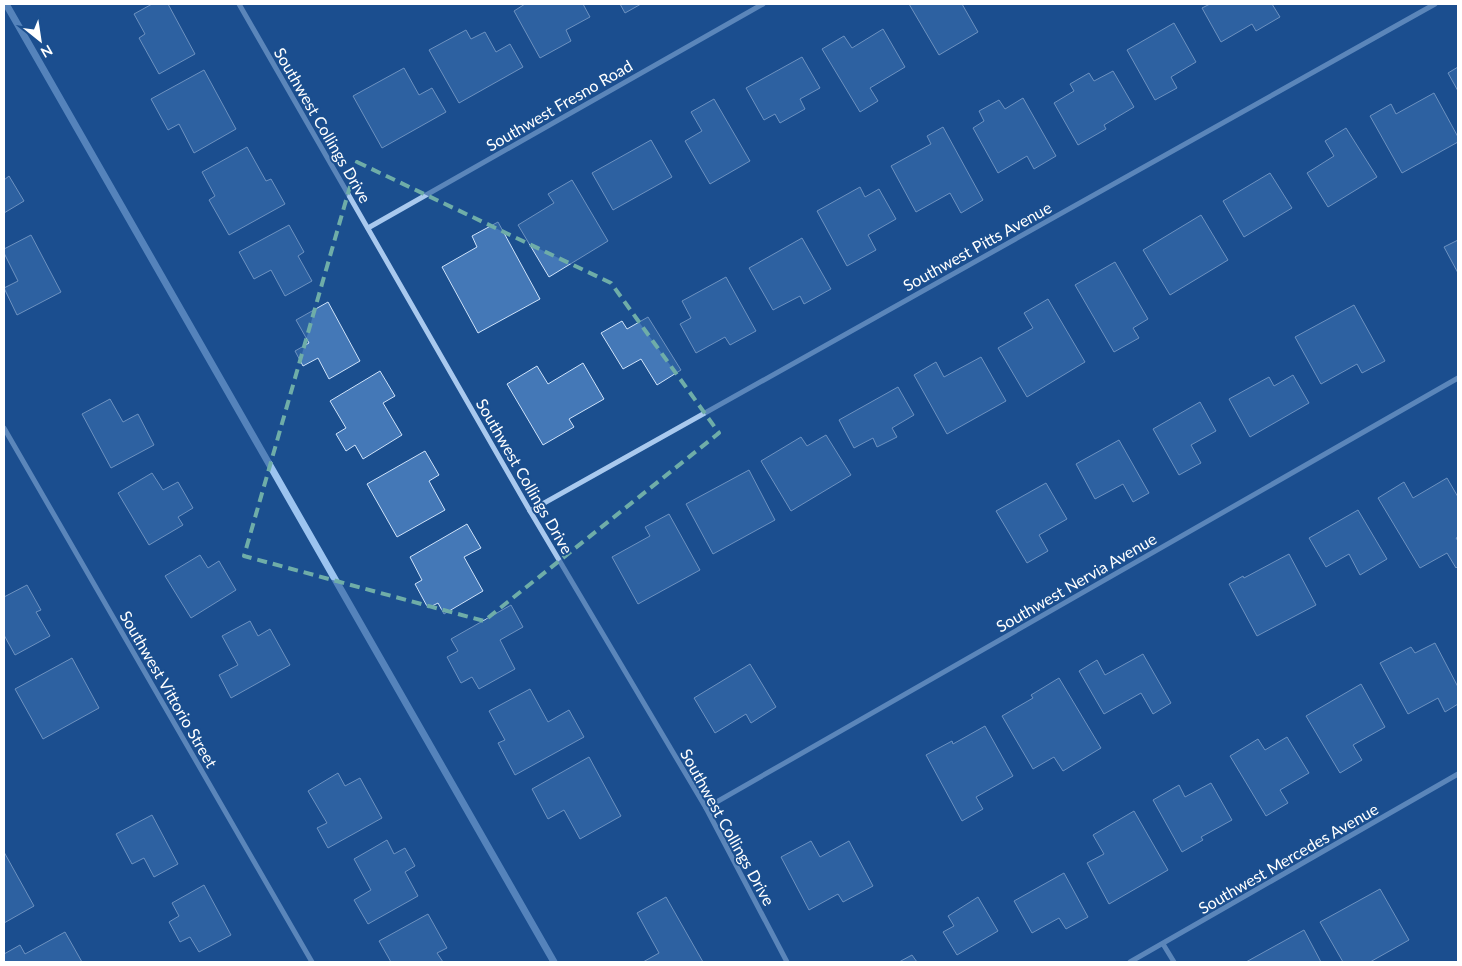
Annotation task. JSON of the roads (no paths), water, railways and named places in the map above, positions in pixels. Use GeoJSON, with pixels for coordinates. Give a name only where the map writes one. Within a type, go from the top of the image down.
{"type":"FeatureCollection","features":[{"type":"Feature","properties":{"kind":"street","name":"Southwest Collings Drive"},"geometry":{"type":"LineString","coordinates":[[239,4],[530,511],[706,808],[788,962]]}},
{"type":"Feature","properties":{"kind":"street","name":"Southwest Fresno Road"},"geometry":{"type":"LineString","coordinates":[[368,228],[763,4]]}},
{"type":"Feature","properties":{"kind":"street","name":"Southwest Pitts Avenue"},"geometry":{"type":"LineString","coordinates":[[530,511],[1435,4]]}},
{"type":"Feature","properties":{"kind":"street","name":"Southwest Nervia Avenue"},"geometry":{"type":"LineString","coordinates":[[706,808],[1458,378]]}},
{"type":"Feature","properties":{"kind":"street","name":"Southwest Vittorio Street"},"geometry":{"type":"LineString","coordinates":[[4,428],[312,962]]}},
{"type":"Feature","properties":{"kind":"street","name":"Southwest Mercedes Avenue"},"geometry":{"type":"LineString","coordinates":[[1130,962],[1458,774]]}},
{"type":"Feature","properties":{"kind":"street"},"geometry":{"type":"LineString","coordinates":[[1163,944],[1174,962]]}},
{"type":"Feature","properties":{"kind":"waterway"},"geometry":{"type":"LineString","coordinates":[[6,4],[554,962]]}}]}
